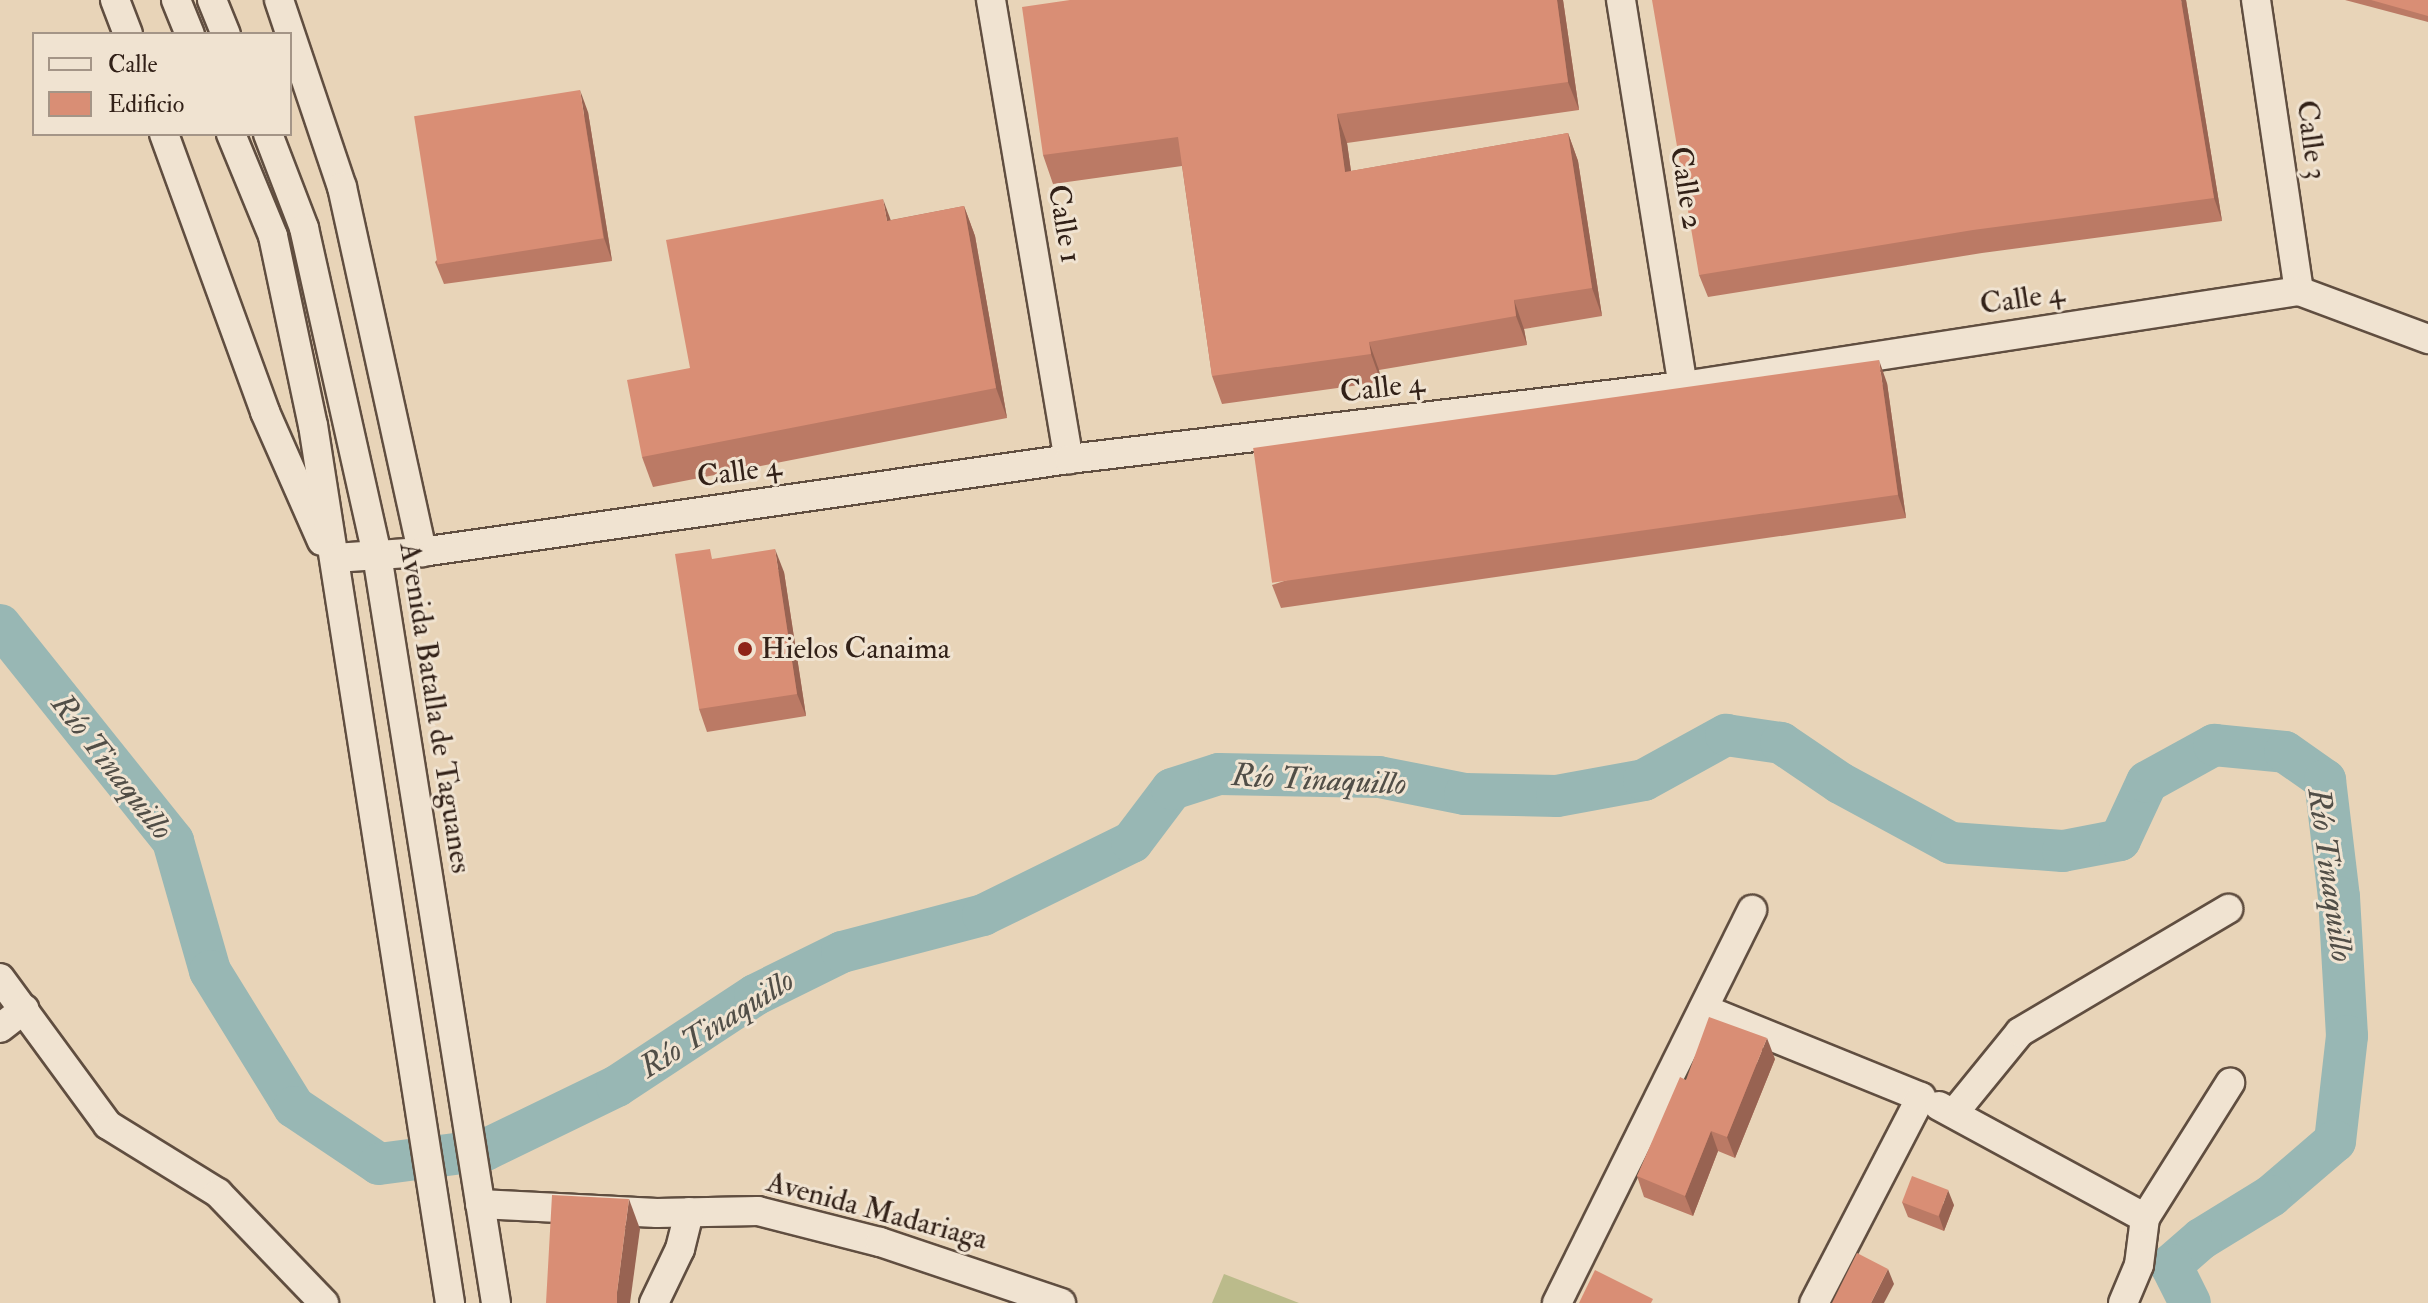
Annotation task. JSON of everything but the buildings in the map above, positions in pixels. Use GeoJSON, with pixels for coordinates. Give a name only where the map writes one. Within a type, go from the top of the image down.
{"type":"FeatureCollection","features":[{"type":"Feature","properties":{"kind":"street"},"geometry":{"type":"LineString","coordinates":[[115,0],[127,32]]}},
{"type":"Feature","properties":{"kind":"street"},"geometry":{"type":"LineString","coordinates":[[176,0],[189,32]]}},
{"type":"Feature","properties":{"kind":"street"},"geometry":{"type":"LineString","coordinates":[[212,0],[225,32]]}},
{"type":"Feature","properties":{"kind":"street"},"geometry":{"type":"LineString","coordinates":[[279,0],[290,32]]}},
{"type":"Feature","properties":{"kind":"street","name":"Calle 1"},"geometry":{"type":"LineString","coordinates":[[991,0],[1069,459]]}},
{"type":"Feature","properties":{"kind":"street","name":"Calle 2"},"geometry":{"type":"LineString","coordinates":[[1621,0],[1683,386]]}},
{"type":"Feature","properties":{"kind":"street","name":"Calle 3"},"geometry":{"type":"LineString","coordinates":[[2256,0],[2299,291]]}},
{"type":"Feature","properties":{"kind":"street"},"geometry":{"type":"LineString","coordinates":[[292,39],[342,187],[422,552]]}},
{"type":"Feature","properties":{"kind":"street"},"geometry":{"type":"LineString","coordinates":[[165,136],[287,466],[335,558]]}},
{"type":"Feature","properties":{"kind":"street"},"geometry":{"type":"LineString","coordinates":[[232,136],[273,236],[335,558],[450,1303]]}},
{"type":"Feature","properties":{"kind":"street","name":"Avenida Batalla de Taguanes"},"geometry":{"type":"LineString","coordinates":[[269,136],[304,228],[377,555],[496,1303]]}},
{"type":"Feature","properties":{"kind":"street","name":"Calle 4"},"geometry":{"type":"LineString","coordinates":[[335,558],[422,552],[1069,459],[1683,386],[2299,291],[2428,339]]}},
{"type":"Feature","properties":{"kind":"street"},"geometry":{"type":"LineString","coordinates":[[1954,1113],[2020,1032],[2228,909]]}},
{"type":"Feature","properties":{"kind":"street"},"geometry":{"type":"LineString","coordinates":[[1557,1303],[1752,910]]}},
{"type":"Feature","properties":{"kind":"street"},"geometry":{"type":"LineString","coordinates":[[0,978],[108,1125],[218,1193],[324,1303]]}},
{"type":"Feature","properties":{"kind":"street"},"geometry":{"type":"LineString","coordinates":[[0,1028],[24,1009]]}},
{"type":"Feature","properties":{"kind":"street"},"geometry":{"type":"LineString","coordinates":[[1704,1009],[1921,1097],[2145,1218]]}},
{"type":"Feature","properties":{"kind":"street"},"geometry":{"type":"LineString","coordinates":[[2123,1303],[2139,1265],[2145,1218],[2230,1083]]}},
{"type":"Feature","properties":{"kind":"street"},"geometry":{"type":"LineString","coordinates":[[1814,1303],[1921,1097]]}},
{"type":"Feature","properties":{"kind":"street","name":"Avenida Madariaga"},"geometry":{"type":"LineString","coordinates":[[478,1194],[689,1212],[758,1211],[880,1242],[1061,1303]]}},
{"type":"Feature","properties":{"kind":"street"},"geometry":{"type":"LineString","coordinates":[[654,1303],[680,1249],[689,1212]]}},
{"type":"Feature","properties":{"kind":"green space"},"geometry":{"type":"Polygon","coordinates":[[[1224,1274],[1299,1303],[1212,1303],[1224,1274]]]}},
{"type":"Feature","properties":{"kind":"waterway","name":"Río Tinaquillo"},"geometry":{"type":"LineString","coordinates":[[0,625],[173,841],[210,971],[294,1107],[379,1164],[485,1150],[617,1086],[755,995],[842,952],[983,915],[1132,842],[1172,789],[1219,774],[1379,777],[1465,794],[1557,796],[1644,780],[1726,735],[1781,743],[1840,783],[1951,843],[2063,851],[2120,840],[2147,782],[2214,745],[2285,752],[2325,780],[2339,897],[2347,1036],[2335,1141],[2271,1196],[2201,1239],[2171,1265],[2190,1303]]}},
{"type":"Feature","properties":{"kind":"place","name":"Hielos Canaima"},"geometry":{"type":"Point","coordinates":[745,649]}}]}
